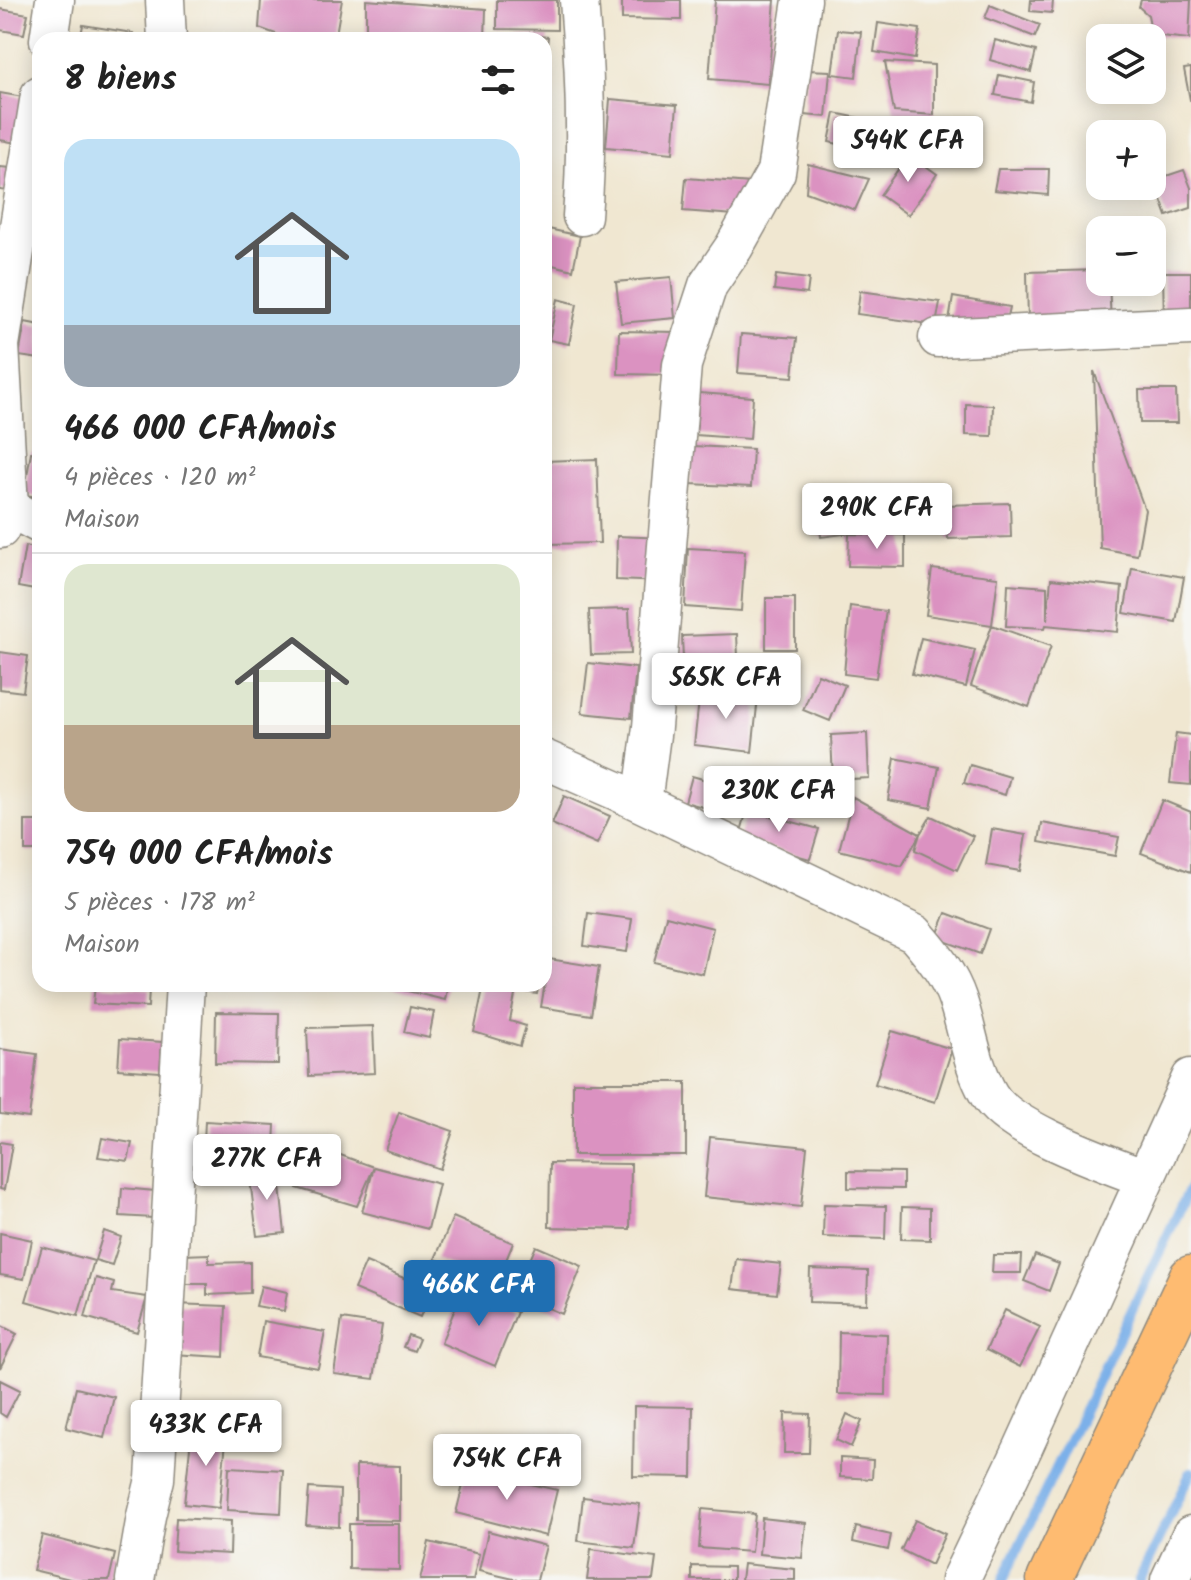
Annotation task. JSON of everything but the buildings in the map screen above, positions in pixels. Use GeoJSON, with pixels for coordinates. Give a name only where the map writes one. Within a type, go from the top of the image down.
{"type":"FeatureCollection","features":[{"type":"Feature","properties":{"kind":"highway"},"geometry":{"type":"LineString","coordinates":[[1049,1580],[1188,1290]]}},
{"type":"Feature","properties":{"kind":"street"},"geometry":{"type":"LineString","coordinates":[[50,32],[55,0]]}},
{"type":"Feature","properties":{"kind":"street"},"geometry":{"type":"LineString","coordinates":[[165,0],[167,32]]}},
{"type":"Feature","properties":{"kind":"street"},"geometry":{"type":"LineString","coordinates":[[579,0],[585,72],[582,216]]}},
{"type":"Feature","properties":{"kind":"street"},"geometry":{"type":"LineString","coordinates":[[642,803],[652,727],[682,365],[708,285],[734,247],[776,172],[802,0]]}},
{"type":"Feature","properties":{"kind":"street"},"geometry":{"type":"LineString","coordinates":[[12,516],[0,345],[32,145]]}},
{"type":"Feature","properties":{"kind":"street"},"geometry":{"type":"LineString","coordinates":[[938,338],[1191,326]]}},
{"type":"Feature","properties":{"kind":"street"},"geometry":{"type":"LineString","coordinates":[[552,763],[915,934],[942,966],[957,998],[974,1062],[990,1097],[1016,1121],[1089,1156],[1145,1178]]}},
{"type":"Feature","properties":{"kind":"street"},"geometry":{"type":"LineString","coordinates":[[135,1580],[155,1479],[185,992]]}},
{"type":"Feature","properties":{"kind":"street"},"geometry":{"type":"LineString","coordinates":[[960,1580],[1191,1078]]}},
{"type":"Feature","properties":{"kind":"street"},"geometry":{"type":"LineString","coordinates":[[1170,1580],[1191,1535]]}},
{"type":"Feature","properties":{"kind":"waterway"},"geometry":{"type":"LineString","coordinates":[[1003,1580],[1191,1186]]}},
{"type":"Feature","properties":{"kind":"waterway"},"geometry":{"type":"LineString","coordinates":[[1139,1580],[1191,1472]]}}]}
